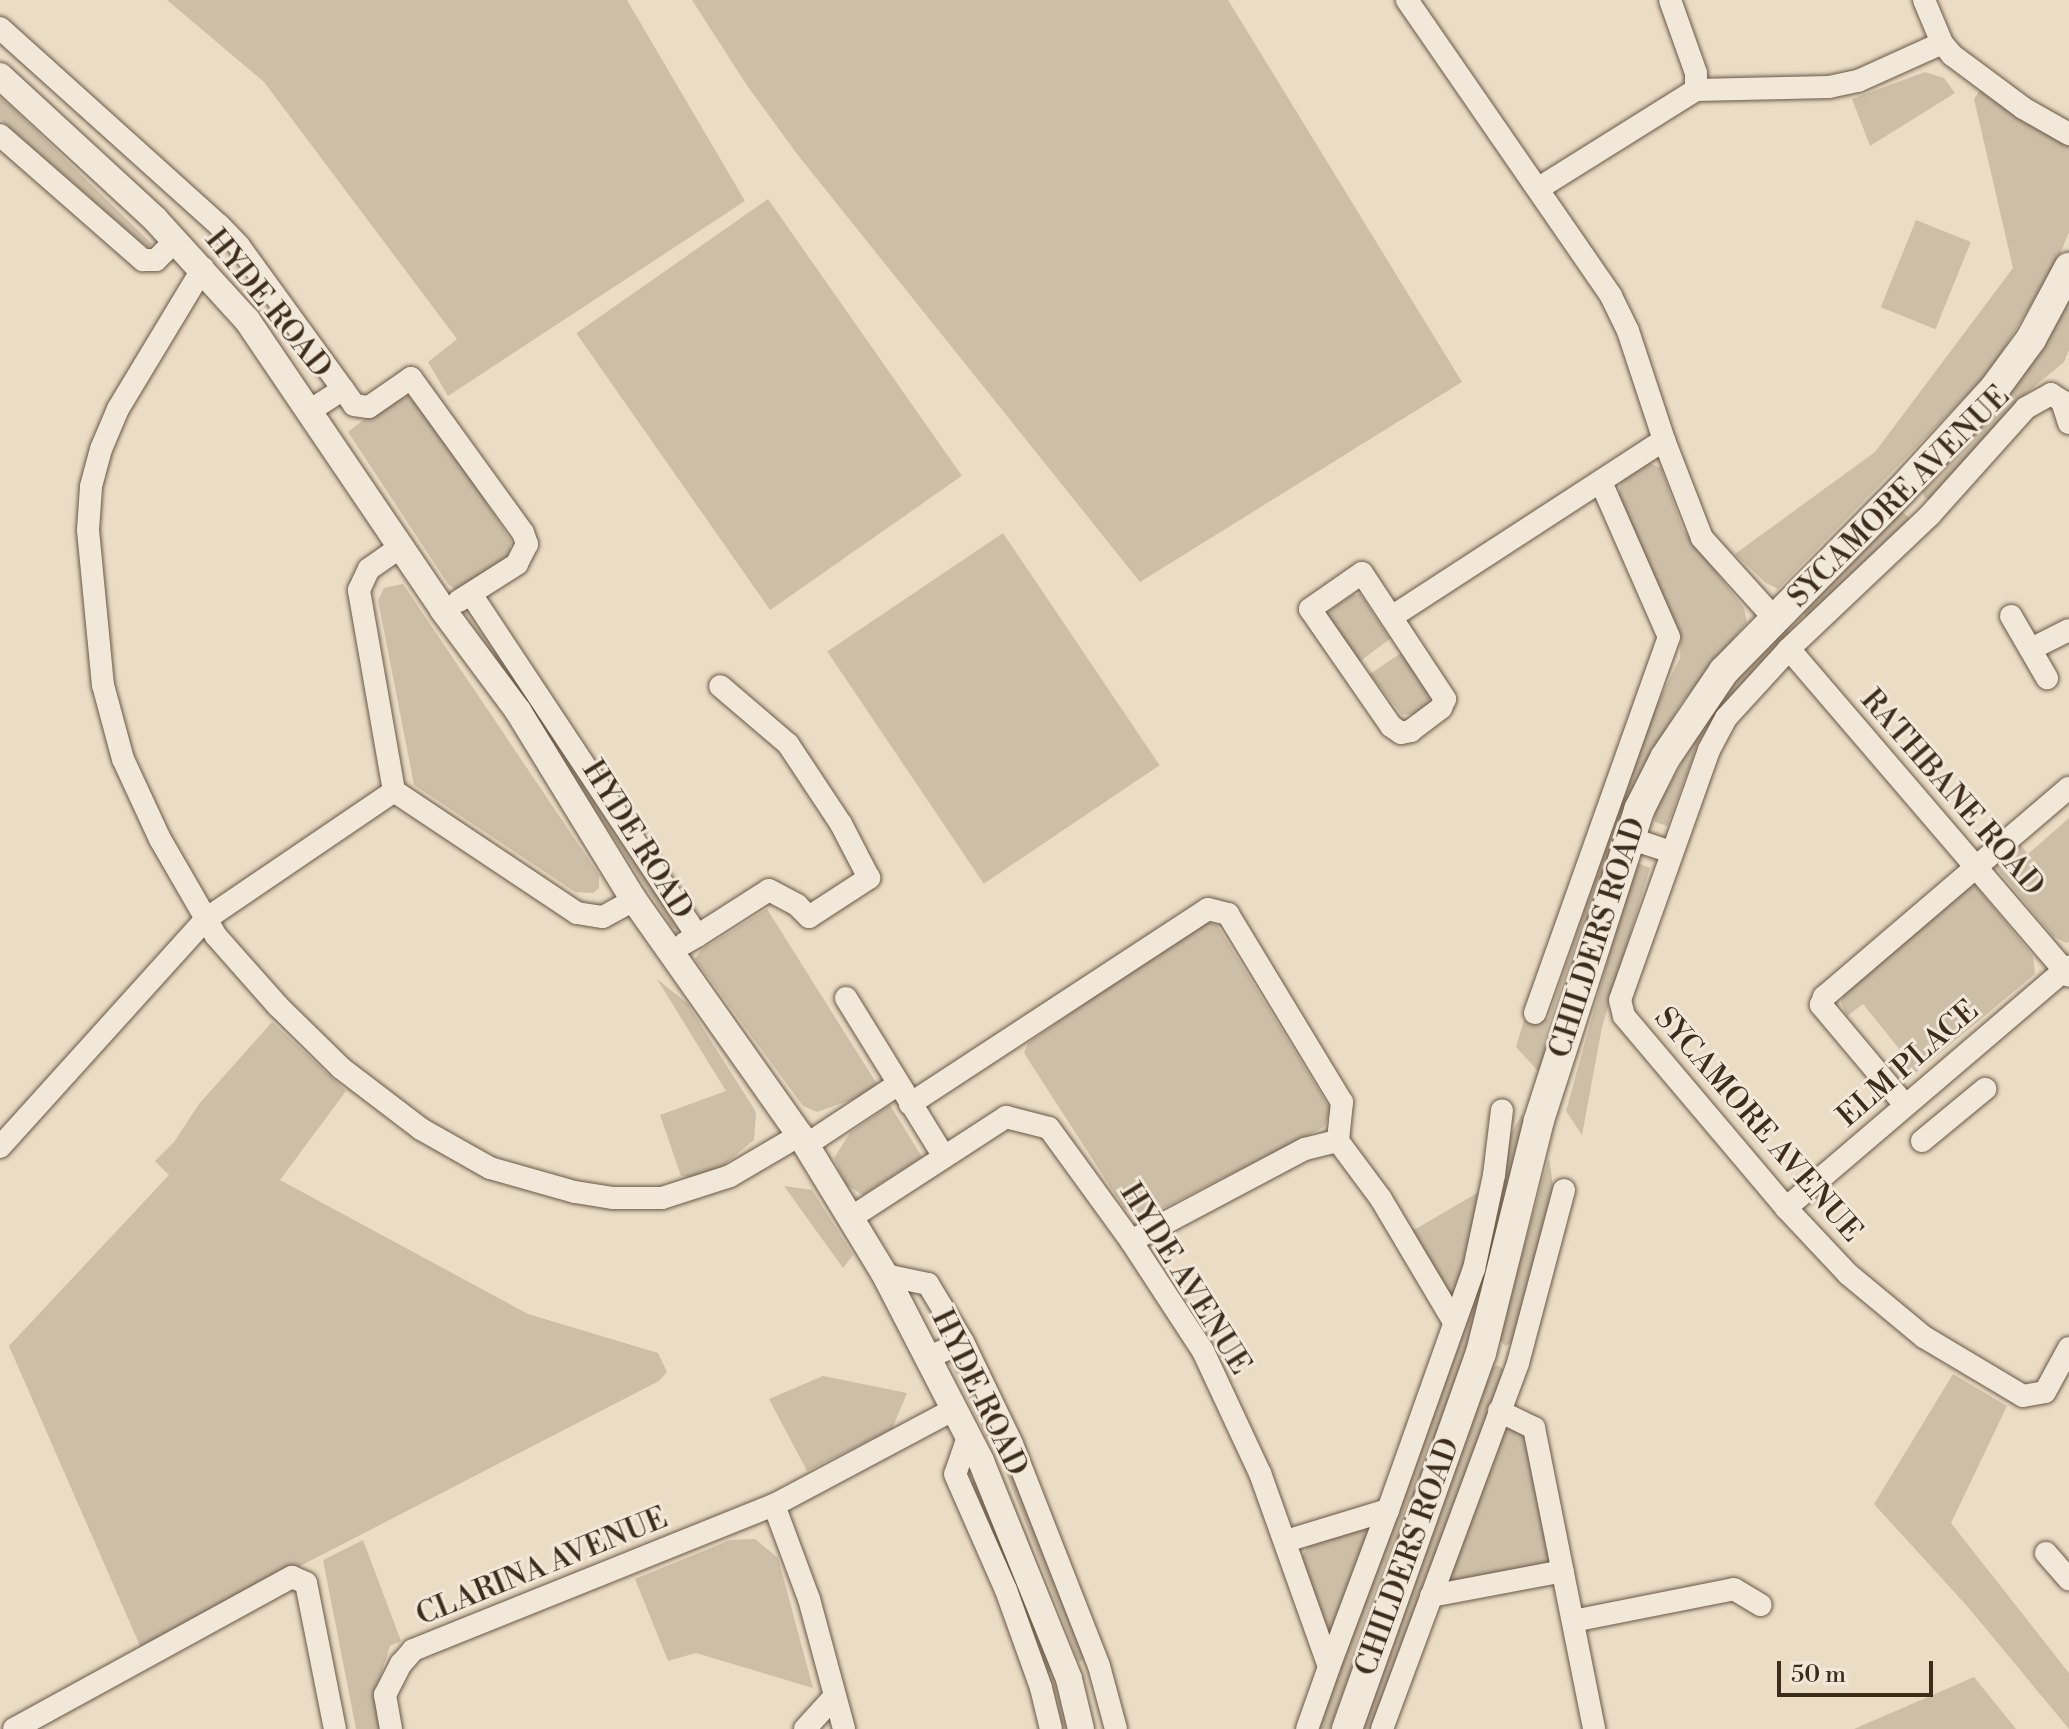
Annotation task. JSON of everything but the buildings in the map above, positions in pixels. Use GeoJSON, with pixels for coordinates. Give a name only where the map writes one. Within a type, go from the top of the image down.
{"type":"FeatureCollection","features":[{"type":"Feature","properties":{"kind":"main road","name":"CHILDERS ROAD"},"geometry":{"type":"LineString","coordinates":[[1347,1729],[1481,1353],[1539,1120],[1629,838],[1665,758],[1724,671],[1901,491],[1995,388],[2031,339],[2069,268]]}},
{"type":"Feature","properties":{"kind":"street"},"geometry":{"type":"LineString","coordinates":[[1407,0],[1539,188],[1620,312],[1702,538],[1774,618]]}},
{"type":"Feature","properties":{"kind":"street"},"geometry":{"type":"LineString","coordinates":[[1670,0],[1696,73],[1696,90]]}},
{"type":"Feature","properties":{"kind":"street"},"geometry":{"type":"LineString","coordinates":[[1924,0],[1942,43],[1952,55],[2011,99],[2069,134]]}},
{"type":"Feature","properties":{"kind":"street"},"geometry":{"type":"LineString","coordinates":[[0,28],[239,246],[354,405],[362,408],[411,378],[523,533],[527,544],[517,564],[443,610]]}},
{"type":"Feature","properties":{"kind":"street"},"geometry":{"type":"LineString","coordinates":[[1539,188],[1696,90],[1829,87],[1858,81],[1942,43]]}},
{"type":"Feature","properties":{"kind":"street","name":"HYDE ROAD"},"geometry":{"type":"LineString","coordinates":[[0,76],[203,268],[247,320],[311,410],[443,610],[518,711],[634,900],[803,1140],[885,1275],[981,1461],[1069,1679],[1081,1729]]}},
{"type":"Feature","properties":{"kind":"street"},"geometry":{"type":"LineString","coordinates":[[0,135],[143,260],[156,260],[166,250]]}},
{"type":"Feature","properties":{"kind":"street"},"geometry":{"type":"LineString","coordinates":[[203,268],[118,409],[101,449],[91,487],[88,530],[103,685],[119,747],[160,839],[216,936],[278,1006],[341,1068],[421,1129],[490,1168],[575,1192],[614,1198],[662,1198],[730,1176],[803,1140],[897,1085]]}},
{"type":"Feature","properties":{"kind":"street"},"geometry":{"type":"LineString","coordinates":[[311,410],[343,389]]}},
{"type":"Feature","properties":{"kind":"street","name":"SYCAMORE AVENUE"},"geometry":{"type":"LineString","coordinates":[[2069,423],[2062,401],[2051,394],[2026,408],[1930,515],[1740,700],[1716,733],[1623,986],[1621,1009],[1786,1208],[1848,1274],[1916,1331],[2014,1392],[2031,1396],[2045,1392],[2069,1348]]}},
{"type":"Feature","properties":{"kind":"street"},"geometry":{"type":"LineString","coordinates":[[1393,616],[1664,440]]}},
{"type":"Feature","properties":{"kind":"street"},"geometry":{"type":"LineString","coordinates":[[1535,1013],[1669,637],[1601,482]]}},
{"type":"Feature","properties":{"kind":"street"},"geometry":{"type":"LineString","coordinates":[[1901,491],[1930,515]]}},
{"type":"Feature","properties":{"kind":"street"},"geometry":{"type":"LineString","coordinates":[[401,547],[369,569],[359,590],[394,791],[577,913],[603,917],[634,900]]}},
{"type":"Feature","properties":{"kind":"street"},"geometry":{"type":"LineString","coordinates":[[1362,573],[1393,616],[1445,699],[1441,708],[1411,731],[1401,733],[1391,726],[1310,609],[1362,573]]}},
{"type":"Feature","properties":{"kind":"street"},"geometry":{"type":"LineString","coordinates":[[471,594],[697,936]]}},
{"type":"Feature","properties":{"kind":"street"},"geometry":{"type":"LineString","coordinates":[[2011,616],[2047,678]]}},
{"type":"Feature","properties":{"kind":"street"},"geometry":{"type":"LineString","coordinates":[[2031,649],[2069,630]]}},
{"type":"Feature","properties":{"kind":"street","name":"RATHBANE ROAD"},"geometry":{"type":"LineString","coordinates":[[1789,649],[2067,970]]}},
{"type":"Feature","properties":{"kind":"street"},"geometry":{"type":"LineString","coordinates":[[672,954],[769,890],[797,905],[809,917],[869,878],[841,824],[788,744],[720,686]]}},
{"type":"Feature","properties":{"kind":"street"},"geometry":{"type":"LineString","coordinates":[[1905,1105],[1821,1005],[1824,997],[2069,788]]}},
{"type":"Feature","properties":{"kind":"street"},"geometry":{"type":"LineString","coordinates":[[3,1136],[206,919],[394,791]]}},
{"type":"Feature","properties":{"kind":"street"},"geometry":{"type":"LineString","coordinates":[[1629,838],[1671,852]]}},
{"type":"Feature","properties":{"kind":"street"},"geometry":{"type":"LineString","coordinates":[[910,1104],[1208,909],[1228,914],[1342,1102],[1338,1141],[1381,1199],[1454,1322]]}},
{"type":"Feature","properties":{"kind":"street","name":"ELM PLACE"},"geometry":{"type":"LineString","coordinates":[[1786,1208],[2067,970]]}},
{"type":"Feature","properties":{"kind":"street"},"geometry":{"type":"LineString","coordinates":[[846,998],[943,1155]]}},
{"type":"Feature","properties":{"kind":"street"},"geometry":{"type":"LineString","coordinates":[[1930,1083],[1955,1113]]}},
{"type":"Feature","properties":{"kind":"street"},"geometry":{"type":"LineString","coordinates":[[1922,1141],[1985,1089]]}},
{"type":"Feature","properties":{"kind":"street"},"geometry":{"type":"LineString","coordinates":[[1307,1729],[1474,1269],[1494,1175],[1502,1110]]}},
{"type":"Feature","properties":{"kind":"street","name":"HYDE AVENUE"},"geometry":{"type":"LineString","coordinates":[[852,1217],[943,1155],[1006,1117],[1049,1128],[1131,1241],[1203,1351],[1260,1473],[1329,1667]]}},
{"type":"Feature","properties":{"kind":"street"},"geometry":{"type":"LineString","coordinates":[[1131,1241],[1305,1149],[1338,1141]]}},
{"type":"Feature","properties":{"kind":"street"},"geometry":{"type":"LineString","coordinates":[[1382,1729],[1518,1363],[1564,1190]]}},
{"type":"Feature","properties":{"kind":"street"},"geometry":{"type":"LineString","coordinates":[[885,1275],[928,1284],[963,1342],[1012,1444],[1099,1666],[1116,1729]]}},
{"type":"Feature","properties":{"kind":"street"},"geometry":{"type":"LineString","coordinates":[[927,1358],[963,1342]]}},
{"type":"Feature","properties":{"kind":"street"},"geometry":{"type":"LineString","coordinates":[[1481,1353],[1518,1363]]}},
{"type":"Feature","properties":{"kind":"street","name":"CLARINA AVENUE"},"geometry":{"type":"LineString","coordinates":[[391,1729],[385,1695],[401,1664],[413,1650],[774,1505],[953,1410]]}},
{"type":"Feature","properties":{"kind":"street"},"geometry":{"type":"LineString","coordinates":[[1499,1411],[1534,1428],[1594,1729]]}},
{"type":"Feature","properties":{"kind":"street"},"geometry":{"type":"LineString","coordinates":[[968,1437],[955,1474],[1006,1590],[1041,1688],[1051,1729]]}},
{"type":"Feature","properties":{"kind":"street"},"geometry":{"type":"LineString","coordinates":[[981,1461],[1012,1444]]}},
{"type":"Feature","properties":{"kind":"street"},"geometry":{"type":"LineString","coordinates":[[774,1505],[809,1599],[844,1729]]}},
{"type":"Feature","properties":{"kind":"street"},"geometry":{"type":"LineString","coordinates":[[1286,1541],[1388,1510]]}},
{"type":"Feature","properties":{"kind":"street"},"geometry":{"type":"LineString","coordinates":[[2046,1553],[2069,1579]]}},
{"type":"Feature","properties":{"kind":"street"},"geometry":{"type":"LineString","coordinates":[[1431,1596],[1563,1571]]}},
{"type":"Feature","properties":{"kind":"street"},"geometry":{"type":"LineString","coordinates":[[14,1729],[292,1577],[306,1583],[335,1729]]}},
{"type":"Feature","properties":{"kind":"street"},"geometry":{"type":"LineString","coordinates":[[1573,1621],[1734,1589],[1761,1605]]}},
{"type":"Feature","properties":{"kind":"street"},"geometry":{"type":"LineString","coordinates":[[1041,1688],[1099,1666]]}},
{"type":"Feature","properties":{"kind":"street"},"geometry":{"type":"LineString","coordinates":[[805,1729],[834,1697]]}},
{"type":"Feature","properties":{"kind":"shaded area"},"geometry":{"type":"Polygon","coordinates":[[[167,0],[627,0],[745,201],[448,396],[428,362],[457,339],[264,82],[167,0]]]}},
{"type":"Feature","properties":{"kind":"shaded area"},"geometry":{"type":"Polygon","coordinates":[[[692,0],[1228,0],[1462,382],[1140,582],[797,154],[746,84],[692,0]]]}},
{"type":"Feature","properties":{"kind":"shaded area"},"geometry":{"type":"Polygon","coordinates":[[[1925,72],[1944,78],[1955,93],[1870,146],[1852,99],[1925,72]]]}},
{"type":"Feature","properties":{"kind":"shaded area"},"geometry":{"type":"Polygon","coordinates":[[[1980,90],[2069,147],[2069,232],[2056,264],[1990,371],[1778,589],[1766,583],[1735,554],[1875,452],[2013,268],[1974,99],[1980,90]]]}},
{"type":"Feature","properties":{"kind":"shaded area"},"geometry":{"type":"Polygon","coordinates":[[[0,97],[152,244],[148,247],[142,243],[0,119],[0,97]]]}},
{"type":"Feature","properties":{"kind":"shaded area"},"geometry":{"type":"Polygon","coordinates":[[[768,199],[962,476],[770,610],[576,333],[768,199]]]}},
{"type":"Feature","properties":{"kind":"shaded area"},"geometry":{"type":"Polygon","coordinates":[[[1916,220],[1971,242],[1935,329],[1881,307],[1916,220]]]}},
{"type":"Feature","properties":{"kind":"shaded area"},"geometry":{"type":"Polygon","coordinates":[[[2069,294],[2069,350],[2064,362],[2017,401],[1931,502],[1924,497],[1921,487],[2069,294]]]}},
{"type":"Feature","properties":{"kind":"shaded area"},"geometry":{"type":"Polygon","coordinates":[[[408,396],[429,413],[511,541],[509,558],[456,590],[448,584],[348,432],[376,410],[408,396]]]}},
{"type":"Feature","properties":{"kind":"shaded area"},"geometry":{"type":"Polygon","coordinates":[[[1650,463],[1661,468],[1683,529],[1744,608],[1747,622],[1680,705],[1629,794],[1556,1028],[1538,1071],[1516,1047],[1524,1020],[1548,1019],[1629,776],[1651,717],[1680,658],[1681,636],[1618,498],[1621,481],[1650,463]]]}},
{"type":"Feature","properties":{"kind":"shaded area"},"geometry":{"type":"Polygon","coordinates":[[[1900,510],[1913,521],[1809,619],[1800,609],[1900,510]]]}},
{"type":"Feature","properties":{"kind":"shaded area"},"geometry":{"type":"Polygon","coordinates":[[[1003,533],[1160,765],[984,884],[827,652],[1003,533]]]}},
{"type":"Feature","properties":{"kind":"shaded area"},"geometry":{"type":"Polygon","coordinates":[[[403,584],[599,875],[599,888],[593,893],[575,892],[414,785],[378,600],[384,588],[403,584]]]}},
{"type":"Feature","properties":{"kind":"shaded area"},"geometry":{"type":"Polygon","coordinates":[[[1360,594],[1390,639],[1359,662],[1327,616],[1330,610],[1352,595],[1360,594]]]}},
{"type":"Feature","properties":{"kind":"shaded area"},"geometry":{"type":"Polygon","coordinates":[[[1785,625],[1792,636],[1706,723],[1667,826],[1655,822],[1654,811],[1719,699],[1785,625]]]}},
{"type":"Feature","properties":{"kind":"shaded area"},"geometry":{"type":"Polygon","coordinates":[[[499,649],[682,922],[680,931],[672,927],[493,656],[499,649]]]}},
{"type":"Feature","properties":{"kind":"shaded area"},"geometry":{"type":"Polygon","coordinates":[[[1401,653],[1430,691],[1428,704],[1414,714],[1402,715],[1370,674],[1401,653]]]}},
{"type":"Feature","properties":{"kind":"shaded area"},"geometry":{"type":"Polygon","coordinates":[[[2069,818],[2069,942],[2066,943],[2053,936],[1993,864],[2018,842],[2028,854],[2069,818]]]}},
{"type":"Feature","properties":{"kind":"shaded area"},"geometry":{"type":"Polygon","coordinates":[[[1635,862],[1650,868],[1602,1027],[1582,1135],[1566,1111],[1635,862]]]}},
{"type":"Feature","properties":{"kind":"shaded area"},"geometry":{"type":"Polygon","coordinates":[[[1976,886],[2033,956],[2035,974],[1906,1081],[1898,1071],[1909,1061],[1863,1004],[1847,1016],[1841,1003],[1845,990],[1967,888],[1976,886]]]}},
{"type":"Feature","properties":{"kind":"shaded area"},"geometry":{"type":"Polygon","coordinates":[[[767,909],[877,1084],[863,1096],[817,1112],[803,1106],[695,959],[701,950],[767,909]]]}},
{"type":"Feature","properties":{"kind":"shaded area"},"geometry":{"type":"Polygon","coordinates":[[[1203,921],[1217,925],[1331,1110],[1324,1127],[1143,1218],[1124,1208],[1024,1053],[1028,1043],[1203,921]]]}},
{"type":"Feature","properties":{"kind":"shaded area"},"geometry":{"type":"Polygon","coordinates":[[[657,979],[687,1003],[756,1112],[754,1140],[708,1178],[681,1176],[660,1115],[726,1091],[657,979]]]}},
{"type":"Feature","properties":{"kind":"shaded area"},"geometry":{"type":"Polygon","coordinates":[[[272,1022],[346,1091],[280,1180],[528,1314],[658,1353],[667,1372],[659,1381],[141,1648],[9,1346],[169,1175],[155,1161],[174,1142],[199,1104],[272,1022]]]}},
{"type":"Feature","properties":{"kind":"shaded area"},"geometry":{"type":"Polygon","coordinates":[[[890,1105],[922,1157],[863,1195],[846,1185],[834,1158],[850,1133],[890,1105]]]}},
{"type":"Feature","properties":{"kind":"shaded area"},"geometry":{"type":"Polygon","coordinates":[[[1522,1114],[1527,1139],[1452,1396],[1330,1729],[1318,1729],[1506,1143],[1522,1114]]]}},
{"type":"Feature","properties":{"kind":"shaded area"},"geometry":{"type":"Polygon","coordinates":[[[1549,1158],[1554,1192],[1518,1340],[1505,1346],[1498,1338],[1549,1158]]]}},
{"type":"Feature","properties":{"kind":"shaded area"},"geometry":{"type":"Polygon","coordinates":[[[784,1186],[812,1190],[853,1255],[843,1268],[784,1186]]]}},
{"type":"Feature","properties":{"kind":"shaded area"},"geometry":{"type":"Polygon","coordinates":[[[1484,1189],[1457,1297],[1449,1301],[1407,1234],[1484,1189]]]}},
{"type":"Feature","properties":{"kind":"shaded area"},"geometry":{"type":"Polygon","coordinates":[[[958,1353],[998,1434],[994,1441],[987,1438],[950,1362],[958,1353]]]}},
{"type":"Feature","properties":{"kind":"shaded area"},"geometry":{"type":"Polygon","coordinates":[[[1497,1365],[1506,1371],[1376,1729],[1362,1729],[1489,1369],[1497,1365]]]}},
{"type":"Feature","properties":{"kind":"shaded area"},"geometry":{"type":"Polygon","coordinates":[[[1953,1374],[2007,1406],[1951,1523],[2069,1673],[2069,1729],[1967,1606],[1874,1504],[1953,1374]]]}},
{"type":"Feature","properties":{"kind":"shaded area"},"geometry":{"type":"Polygon","coordinates":[[[823,1376],[907,1393],[892,1429],[807,1471],[769,1399],[823,1376]]]}},
{"type":"Feature","properties":{"kind":"shaded area"},"geometry":{"type":"Polygon","coordinates":[[[1508,1423],[1530,1437],[1554,1556],[1540,1570],[1455,1582],[1449,1579],[1508,1423]]]}},
{"type":"Feature","properties":{"kind":"shaded area"},"geometry":{"type":"Polygon","coordinates":[[[1013,1463],[1088,1658],[1079,1662],[1004,1467],[1013,1463]]]}},
{"type":"Feature","properties":{"kind":"shaded area"},"geometry":{"type":"Polygon","coordinates":[[[978,1480],[1051,1671],[1042,1675],[969,1484],[978,1480]]]}},
{"type":"Feature","properties":{"kind":"shaded area"},"geometry":{"type":"Polygon","coordinates":[[[1367,1524],[1373,1535],[1336,1631],[1328,1636],[1301,1558],[1308,1546],[1367,1524]]]}},
{"type":"Feature","properties":{"kind":"shaded area"},"geometry":{"type":"Polygon","coordinates":[[[755,1539],[778,1558],[813,1688],[696,1653],[668,1661],[635,1579],[730,1540],[755,1539]]]}},
{"type":"Feature","properties":{"kind":"shaded area"},"geometry":{"type":"Polygon","coordinates":[[[363,1540],[401,1641],[390,1646],[377,1686],[382,1729],[356,1729],[323,1560],[363,1540]]]}},
{"type":"Feature","properties":{"kind":"shaded area"},"geometry":{"type":"Polygon","coordinates":[[[1974,1677],[2016,1729],[1854,1729],[1974,1677]]]}}]}
